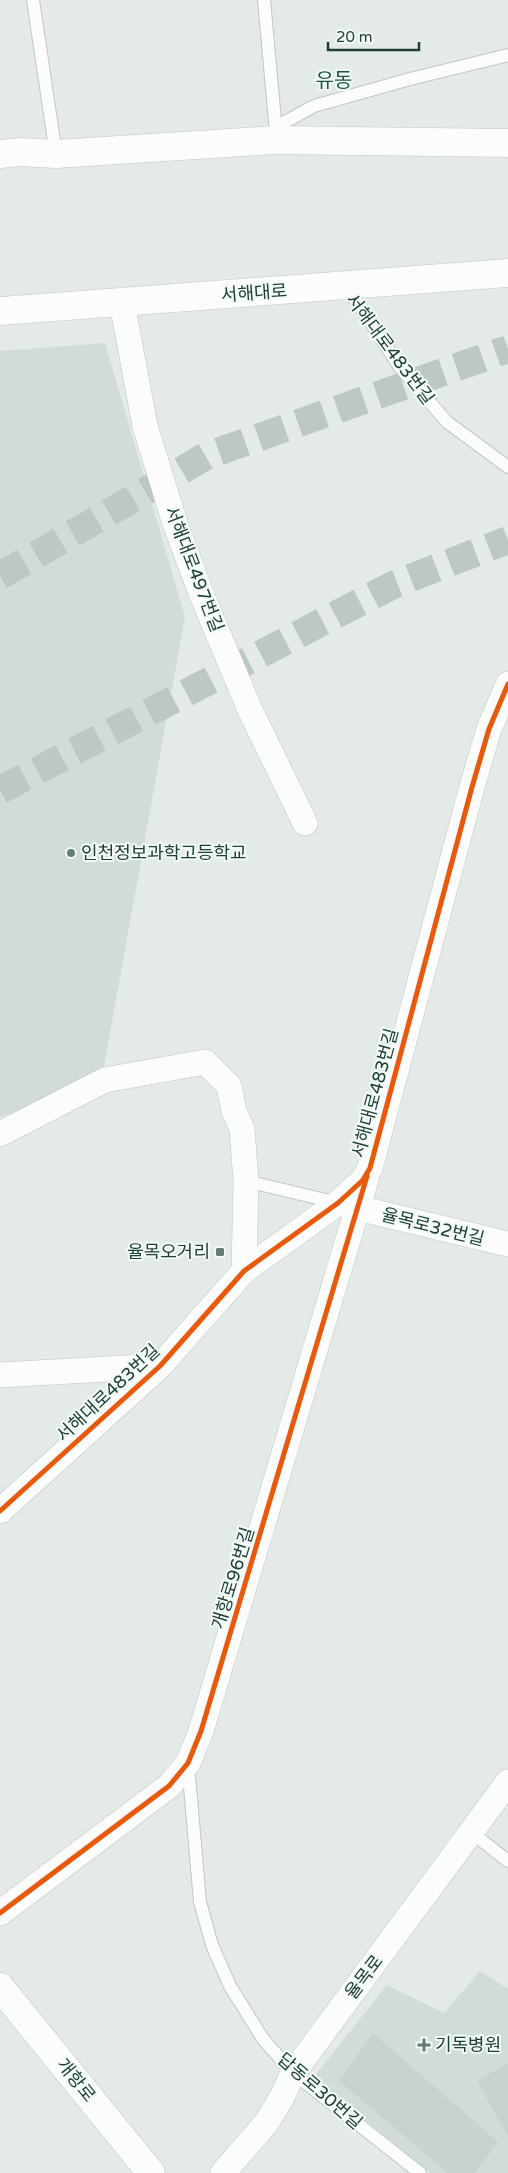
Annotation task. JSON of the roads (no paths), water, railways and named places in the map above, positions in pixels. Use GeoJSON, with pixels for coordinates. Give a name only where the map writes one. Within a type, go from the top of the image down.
{"type":"FeatureCollection","features":[{"type":"Feature","properties":{"kind":"main road"},"geometry":{"type":"LineString","coordinates":[[0,154],[20,152],[56,154],[276,133],[508,143]]}},
{"type":"Feature","properties":{"kind":"main road","name":"서해대로"},"geometry":{"type":"LineString","coordinates":[[0,311],[508,273]]}},
{"type":"Feature","properties":{"kind":"main road","name":"개항로"},"geometry":{"type":"LineString","coordinates":[[0,1987],[152,2173]]}},
{"type":"Feature","properties":{"kind":"street","name":"서해대로497번길"},"geometry":{"type":"LineString","coordinates":[[122,303],[145,426],[175,523],[201,593],[250,710],[305,823]]}},
{"type":"Feature","properties":{"kind":"street","name":"서해대로483번길"},"geometry":{"type":"LineString","coordinates":[[0,1511],[160,1366],[244,1271],[348,1206],[370,1168],[472,787],[490,730],[508,684]]}},
{"type":"Feature","properties":{"kind":"street"},"geometry":{"type":"LineString","coordinates":[[0,1134],[104,1080],[205,1062],[229,1086],[234,1111],[242,1129],[246,1181],[244,1271]]}},
{"type":"Feature","properties":{"kind":"street","name":"율목로32번길"},"geometry":{"type":"LineString","coordinates":[[348,1206],[508,1244]]}},
{"type":"Feature","properties":{"kind":"street","name":"개항로96번길"},"geometry":{"type":"LineString","coordinates":[[0,1913],[169,1786],[188,1763],[202,1731],[348,1206]]}},
{"type":"Feature","properties":{"kind":"street","name":"서해대로483번길"},"geometry":{"type":"LineString","coordinates":[[0,1375],[160,1366]]}},
{"type":"Feature","properties":{"kind":"street","name":"율목로"},"geometry":{"type":"LineString","coordinates":[[223,2173],[267,2122],[282,2097],[293,2073],[508,1782]]}},
{"type":"Feature","properties":{"kind":"lane"},"geometry":{"type":"LineString","coordinates":[[33,0],[56,154]]}},
{"type":"Feature","properties":{"kind":"lane"},"geometry":{"type":"LineString","coordinates":[[264,0],[276,133]]}},
{"type":"Feature","properties":{"kind":"lane"},"geometry":{"type":"LineString","coordinates":[[276,133],[314,106],[410,79],[508,55]]}},
{"type":"Feature","properties":{"kind":"lane","name":"서해대로483번길"},"geometry":{"type":"LineString","coordinates":[[343,286],[358,303],[399,366],[447,422],[508,467]]}},
{"type":"Feature","properties":{"kind":"lane"},"geometry":{"type":"LineString","coordinates":[[246,1181],[348,1206]]}},
{"type":"Feature","properties":{"kind":"lane","name":"답동로30번길"},"geometry":{"type":"LineString","coordinates":[[188,1763],[200,1902],[212,1945],[230,1986],[263,2039],[293,2073],[420,2173]]}},
{"type":"Feature","properties":{"kind":"lane"},"geometry":{"type":"LineString","coordinates":[[471,1832],[508,1861]]}},
{"type":"Feature","properties":{"kind":"tunnel"},"geometry":{"type":"LineString","coordinates":[[0,576],[206,456],[508,349]]}},
{"type":"Feature","properties":{"kind":"tunnel"},"geometry":{"type":"LineString","coordinates":[[0,790],[395,584],[508,540]]}},
{"type":"Feature","properties":{"kind":"place","name":"인천정보과학고등학교"},"geometry":{"type":"Point","coordinates":[71,853]}},
{"type":"Feature","properties":{"kind":"place","name":"율목오거리"},"geometry":{"type":"Point","coordinates":[220,1252]}},
{"type":"Feature","properties":{"kind":"place","name":"기독병원"},"geometry":{"type":"Point","coordinates":[424,2045]}},
{"type":"Feature","properties":{"kind":"district","name":"유동"},"geometry":{"type":"Point","coordinates":[334,80]}}]}
